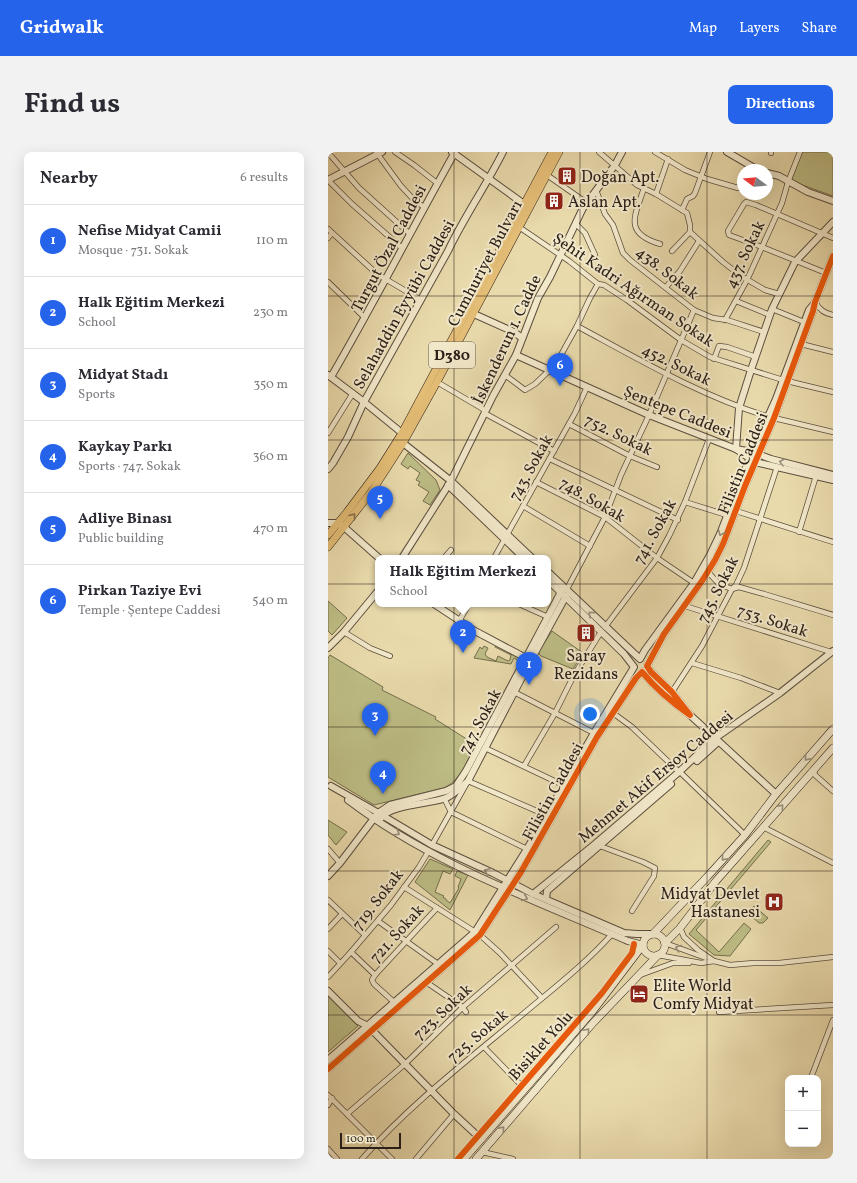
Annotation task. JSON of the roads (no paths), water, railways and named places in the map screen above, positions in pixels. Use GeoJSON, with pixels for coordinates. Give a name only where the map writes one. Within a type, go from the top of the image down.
{"type":"FeatureCollection","features":[{"type":"Feature","properties":{"kind":"main road","name":"Cumhuriyet Bulvarı"},"geometry":{"type":"LineString","coordinates":[[328,547],[402,433],[552,152]]}},
{"type":"Feature","properties":{"kind":"main road","name":"Cumhuriyet Bulvarı"},"geometry":{"type":"LineString","coordinates":[[328,535],[341,525],[372,491],[403,443],[474,314],[559,152]]}},
{"type":"Feature","properties":{"kind":"main road"},"geometry":{"type":"LineString","coordinates":[[464,1159],[592,1012],[643,945],[645,939],[653,934],[745,835],[776,794],[833,728]]}},
{"type":"Feature","properties":{"kind":"main road"},"geometry":{"type":"LineString","coordinates":[[476,1159],[594,1023],[662,951],[665,943],[680,928],[716,881],[833,748]]}},
{"type":"Feature","properties":{"kind":"main road"},"geometry":{"type":"LineString","coordinates":[[653,934],[659,935],[665,943]]}},
{"type":"Feature","properties":{"kind":"main road"},"geometry":{"type":"LineString","coordinates":[[643,945],[648,954],[658,955]]}},
{"type":"Feature","properties":{"kind":"street"},"geometry":{"type":"LineString","coordinates":[[395,152],[437,183]]}},
{"type":"Feature","properties":{"kind":"street"},"geometry":{"type":"LineString","coordinates":[[454,152],[524,204]]}},
{"type":"Feature","properties":{"kind":"street","name":"Turgut Özal Caddesi"},"geometry":{"type":"LineString","coordinates":[[329,378],[365,318],[454,152]]}},
{"type":"Feature","properties":{"kind":"street","name":"Selahaddin Eyyübi Caddesi"},"geometry":{"type":"LineString","coordinates":[[328,469],[334,463],[364,402],[503,152]]}},
{"type":"Feature","properties":{"kind":"street"},"geometry":{"type":"LineString","coordinates":[[599,152],[632,181],[687,213],[690,232],[672,251]]}},
{"type":"Feature","properties":{"kind":"street","name":"İskenderun 1. Cadde"},"geometry":{"type":"LineString","coordinates":[[404,555],[449,483],[486,414],[493,396],[516,355],[538,298],[583,208],[615,165],[622,152]]}},
{"type":"Feature","properties":{"kind":"street"},"geometry":{"type":"LineString","coordinates":[[655,152],[685,170],[737,188]]}},
{"type":"Feature","properties":{"kind":"street"},"geometry":{"type":"LineString","coordinates":[[682,210],[687,198],[693,196],[710,152]]}},
{"type":"Feature","properties":{"kind":"street"},"geometry":{"type":"LineString","coordinates":[[728,152],[746,164]]}},
{"type":"Feature","properties":{"kind":"street","name":"437. Sokak"},"geometry":{"type":"LineString","coordinates":[[726,320],[762,247],[784,197],[788,182],[800,152]]}},
{"type":"Feature","properties":{"kind":"street"},"geometry":{"type":"LineString","coordinates":[[328,153],[359,188],[410,234]]}},
{"type":"Feature","properties":{"kind":"street"},"geometry":{"type":"LineString","coordinates":[[402,248],[352,204],[328,180],[378,153],[401,186],[415,201],[424,207]]}},
{"type":"Feature","properties":{"kind":"street"},"geometry":{"type":"LineString","coordinates":[[656,194],[668,159]]}},
{"type":"Feature","properties":{"kind":"street"},"geometry":{"type":"LineString","coordinates":[[773,174],[786,179],[788,182],[808,192],[833,201]]}},
{"type":"Feature","properties":{"kind":"street"},"geometry":{"type":"LineString","coordinates":[[547,175],[587,203]]}},
{"type":"Feature","properties":{"kind":"street"},"geometry":{"type":"LineString","coordinates":[[644,188],[635,216],[635,227],[645,239],[660,244]]}},
{"type":"Feature","properties":{"kind":"street","name":"438. Sokak"},"geometry":{"type":"LineString","coordinates":[[596,190],[605,214],[612,225],[625,256],[694,310],[712,318],[726,320],[764,332]]}},
{"type":"Feature","properties":{"kind":"street"},"geometry":{"type":"LineString","coordinates":[[826,273],[737,238],[728,234],[728,231],[746,202],[756,205],[776,215],[781,215],[833,238]]}},
{"type":"Feature","properties":{"kind":"street"},"geometry":{"type":"LineString","coordinates":[[833,222],[795,262],[771,312],[739,408],[736,449],[833,474]]}},
{"type":"Feature","properties":{"kind":"street"},"geometry":{"type":"LineString","coordinates":[[576,224],[584,233],[596,255]]}},
{"type":"Feature","properties":{"kind":"street","name":"Şehit Kadri Ağırman Sokak"},"geometry":{"type":"LineString","coordinates":[[519,227],[598,284],[604,285],[681,340],[714,359],[785,381],[833,392]]}},
{"type":"Feature","properties":{"kind":"street"},"geometry":{"type":"LineString","coordinates":[[328,229],[376,274],[421,300]]}},
{"type":"Feature","properties":{"kind":"street"},"geometry":{"type":"LineString","coordinates":[[690,232],[723,262],[747,280],[765,290],[779,294]]}},
{"type":"Feature","properties":{"kind":"street"},"geometry":{"type":"LineString","coordinates":[[328,238],[332,234]]}},
{"type":"Feature","properties":{"kind":"street"},"geometry":{"type":"LineString","coordinates":[[666,287],[680,271],[699,241]]}},
{"type":"Feature","properties":{"kind":"street","name":"Filistin Caddesi"},"geometry":{"type":"LineString","coordinates":[[647,666],[664,634],[708,572],[720,550],[752,460],[772,418],[804,322],[833,256]]}},
{"type":"Feature","properties":{"kind":"street"},"geometry":{"type":"LineString","coordinates":[[506,375],[525,390],[535,384],[556,364],[598,284]]}},
{"type":"Feature","properties":{"kind":"street"},"geometry":{"type":"LineString","coordinates":[[329,285],[365,318]]}},
{"type":"Feature","properties":{"kind":"street"},"geometry":{"type":"LineString","coordinates":[[736,300],[804,322]]}},
{"type":"Feature","properties":{"kind":"street"},"geometry":{"type":"LineString","coordinates":[[814,302],[820,310],[833,315]]}},
{"type":"Feature","properties":{"kind":"street","name":"Filistin Caddesi"},"geometry":{"type":"LineString","coordinates":[[785,381],[801,344],[813,311],[814,302]]}},
{"type":"Feature","properties":{"kind":"street"},"geometry":{"type":"LineString","coordinates":[[432,845],[468,781],[605,517],[615,490],[694,310]]}},
{"type":"Feature","properties":{"kind":"street"},"geometry":{"type":"LineString","coordinates":[[474,314],[502,326],[522,338]]}},
{"type":"Feature","properties":{"kind":"street","name":"452. Sokak"},"geometry":{"type":"LineString","coordinates":[[577,326],[666,374],[739,408],[772,418],[833,432]]}},
{"type":"Feature","properties":{"kind":"street"},"geometry":{"type":"LineString","coordinates":[[801,344],[833,352]]}},
{"type":"Feature","properties":{"kind":"street"},"geometry":{"type":"LineString","coordinates":[[714,359],[719,346],[727,347],[756,357]]}},
{"type":"Feature","properties":{"kind":"street","name":"Şentepe Caddesi"},"geometry":{"type":"LineString","coordinates":[[516,355],[649,415],[736,449],[752,460],[833,480]]}},
{"type":"Feature","properties":{"kind":"street"},"geometry":{"type":"LineString","coordinates":[[329,378],[353,393],[402,433]]}},
{"type":"Feature","properties":{"kind":"street"},"geometry":{"type":"LineString","coordinates":[[437,382],[483,409],[486,414],[554,451]]}},
{"type":"Feature","properties":{"kind":"street","name":"743. Sokak"},"geometry":{"type":"LineString","coordinates":[[496,555],[576,413],[587,387]]}},
{"type":"Feature","properties":{"kind":"street"},"geometry":{"type":"LineString","coordinates":[[328,433],[353,393]]}},
{"type":"Feature","properties":{"kind":"street","name":"752. Sokak"},"geometry":{"type":"LineString","coordinates":[[569,424],[630,456],[657,467]]}},
{"type":"Feature","properties":{"kind":"street","name":"741. Sokak"},"geometry":{"type":"LineString","coordinates":[[524,766],[555,713],[574,675],[603,629],[657,558],[686,502],[709,439]]}},
{"type":"Feature","properties":{"kind":"street"},"geometry":{"type":"LineString","coordinates":[[403,443],[449,483],[505,537],[521,555]]}},
{"type":"Feature","properties":{"kind":"street"},"geometry":{"type":"LineString","coordinates":[[550,459],[678,520]]}},
{"type":"Feature","properties":{"kind":"street","name":"745. Sokak"},"geometry":{"type":"LineString","coordinates":[[672,692],[702,646],[744,568],[776,467]]}},
{"type":"Feature","properties":{"kind":"street"},"geometry":{"type":"LineString","coordinates":[[799,532],[816,476]]}},
{"type":"Feature","properties":{"kind":"street","name":"748. Sokak"},"geometry":{"type":"LineString","coordinates":[[536,482],[605,517],[657,558],[694,583]]}},
{"type":"Feature","properties":{"kind":"street"},"geometry":{"type":"LineString","coordinates":[[686,502],[732,515],[760,519],[833,542]]}},
{"type":"Feature","properties":{"kind":"street"},"geometry":{"type":"LineString","coordinates":[[523,506],[590,546]]}},
{"type":"Feature","properties":{"kind":"street","name":"Filistin Caddesi"},"geometry":{"type":"LineString","coordinates":[[640,660],[645,650],[694,583],[732,515]]}},
{"type":"Feature","properties":{"kind":"street"},"geometry":{"type":"LineString","coordinates":[[328,523],[341,525],[376,555]]}},
{"type":"Feature","properties":{"kind":"street"},"geometry":{"type":"LineString","coordinates":[[505,537],[528,555]]}},
{"type":"Feature","properties":{"kind":"street"},"geometry":{"type":"LineString","coordinates":[[447,555],[451,550]]}},
{"type":"Feature","properties":{"kind":"street"},"geometry":{"type":"LineString","coordinates":[[708,572],[719,584],[732,589],[739,587],[833,615]]}},
{"type":"Feature","properties":{"kind":"street"},"geometry":{"type":"LineString","coordinates":[[551,575],[567,589],[603,629],[638,672],[642,672],[648,680],[677,706],[690,715]]}},
{"type":"Feature","properties":{"kind":"street"},"geometry":{"type":"LineString","coordinates":[[551,583],[563,596],[640,660],[644,660],[651,672],[672,692],[690,715],[776,794]]}},
{"type":"Feature","properties":{"kind":"street"},"geometry":{"type":"LineString","coordinates":[[328,648],[344,632],[375,595]]}},
{"type":"Feature","properties":{"kind":"street","name":"747. Sokak"},"geometry":{"type":"LineString","coordinates":[[379,817],[390,805],[446,792],[456,786],[466,771],[548,617],[563,596]]}},
{"type":"Feature","properties":{"kind":"street","name":"753. Sokak"},"geometry":{"type":"LineString","coordinates":[[685,606],[832,652]]}},
{"type":"Feature","properties":{"kind":"street"},"geometry":{"type":"LineString","coordinates":[[438,607],[475,631],[526,658]]}},
{"type":"Feature","properties":{"kind":"street"},"geometry":{"type":"LineString","coordinates":[[459,621],[467,607]]}},
{"type":"Feature","properties":{"kind":"street"},"geometry":{"type":"LineString","coordinates":[[526,607],[548,617]]}},
{"type":"Feature","properties":{"kind":"street"},"geometry":{"type":"LineString","coordinates":[[344,632],[370,648],[390,656]]}},
{"type":"Feature","properties":{"kind":"street","name":"Mehmet Akif Ersoy Caddesi"},"geometry":{"type":"LineString","coordinates":[[533,894],[680,773],[716,740],[780,693],[832,652]]}},
{"type":"Feature","properties":{"kind":"street"},"geometry":{"type":"LineString","coordinates":[[634,667],[635,663],[640,660]]}},
{"type":"Feature","properties":{"kind":"street"},"geometry":{"type":"LineString","coordinates":[[692,663],[741,678],[780,693]]}},
{"type":"Feature","properties":{"kind":"street"},"geometry":{"type":"LineString","coordinates":[[642,672],[645,671],[647,666]]}},
{"type":"Feature","properties":{"kind":"street","name":"Filistin Caddesi"},"geometry":{"type":"LineString","coordinates":[[510,882],[563,785],[634,667]]}},
{"type":"Feature","properties":{"kind":"street","name":"Filistin Caddesi"},"geometry":{"type":"LineString","coordinates":[[510,882],[522,872],[593,744],[642,672]]}},
{"type":"Feature","properties":{"kind":"street"},"geometry":{"type":"LineString","coordinates":[[514,692],[594,732]]}},
{"type":"Feature","properties":{"kind":"street"},"geometry":{"type":"LineString","coordinates":[[613,713],[632,727],[745,835]]}},
{"type":"Feature","properties":{"kind":"street"},"geometry":{"type":"LineString","coordinates":[[485,748],[563,785]]}},
{"type":"Feature","properties":{"kind":"street"},"geometry":{"type":"LineString","coordinates":[[814,771],[815,775],[833,790]]}},
{"type":"Feature","properties":{"kind":"street"},"geometry":{"type":"LineString","coordinates":[[546,900],[547,891],[600,846],[680,773]]}},
{"type":"Feature","properties":{"kind":"street"},"geometry":{"type":"LineString","coordinates":[[328,876],[379,817],[405,807],[429,803],[444,798],[456,792],[468,781]]}},
{"type":"Feature","properties":{"kind":"street"},"geometry":{"type":"LineString","coordinates":[[468,781],[546,815]]}},
{"type":"Feature","properties":{"kind":"street"},"geometry":{"type":"LineString","coordinates":[[329,785],[379,817],[428,852],[506,889],[634,944],[643,945]]}},
{"type":"Feature","properties":{"kind":"street"},"geometry":{"type":"LineString","coordinates":[[444,798],[451,812],[527,849]]}},
{"type":"Feature","properties":{"kind":"street"},"geometry":{"type":"LineString","coordinates":[[379,817],[432,845],[546,900],[624,933],[653,934]]}},
{"type":"Feature","properties":{"kind":"street"},"geometry":{"type":"LineString","coordinates":[[763,827],[833,863]]}},
{"type":"Feature","properties":{"kind":"street"},"geometry":{"type":"LineString","coordinates":[[600,846],[644,862],[655,868],[654,876],[632,911]]}},
{"type":"Feature","properties":{"kind":"street"},"geometry":{"type":"LineString","coordinates":[[328,849],[340,863]]}},
{"type":"Feature","properties":{"kind":"street","name":"719. Sokak"},"geometry":{"type":"LineString","coordinates":[[328,977],[378,921],[428,852]]}},
{"type":"Feature","properties":{"kind":"street"},"geometry":{"type":"LineString","coordinates":[[328,1060],[426,982],[478,933],[510,882]]}},
{"type":"Feature","properties":{"kind":"street"},"geometry":{"type":"LineString","coordinates":[[404,887],[478,933],[542,998]]}},
{"type":"Feature","properties":{"kind":"street"},"geometry":{"type":"LineString","coordinates":[[328,900],[365,935]]}},
{"type":"Feature","properties":{"kind":"street","name":"721. Sokak"},"geometry":{"type":"LineString","coordinates":[[375,975],[437,908]]}},
{"type":"Feature","properties":{"kind":"street"},"geometry":{"type":"LineString","coordinates":[[328,929],[342,914]]}},
{"type":"Feature","properties":{"kind":"street"},"geometry":{"type":"LineString","coordinates":[[378,921],[438,964]]}},
{"type":"Feature","properties":{"kind":"street","name":"723. Sokak"},"geometry":{"type":"LineString","coordinates":[[347,1114],[556,927]]}},
{"type":"Feature","properties":{"kind":"street"},"geometry":{"type":"LineString","coordinates":[[680,928],[684,937],[690,944],[714,961]]}},
{"type":"Feature","properties":{"kind":"street"},"geometry":{"type":"LineString","coordinates":[[328,1069],[394,1003],[438,964],[478,933]]}},
{"type":"Feature","properties":{"kind":"street","name":"725. Sokak"},"geometry":{"type":"LineString","coordinates":[[362,1159],[376,1143],[431,1091],[584,963],[612,934]]}},
{"type":"Feature","properties":{"kind":"street"},"geometry":{"type":"LineString","coordinates":[[665,943],[714,961],[730,965],[779,963],[833,957]]}},
{"type":"Feature","properties":{"kind":"street"},"geometry":{"type":"LineString","coordinates":[[328,951],[340,963]]}},
{"type":"Feature","properties":{"kind":"street"},"geometry":{"type":"LineString","coordinates":[[351,952],[375,975],[372,980],[374,984],[394,1003]]}},
{"type":"Feature","properties":{"kind":"street"},"geometry":{"type":"LineString","coordinates":[[658,955],[701,963],[714,961]]}},
{"type":"Feature","properties":{"kind":"street"},"geometry":{"type":"LineString","coordinates":[[637,977],[673,963],[695,962]]}},
{"type":"Feature","properties":{"kind":"street"},"geometry":{"type":"LineString","coordinates":[[426,982],[464,1010]]}},
{"type":"Feature","properties":{"kind":"street"},"geometry":{"type":"LineString","coordinates":[[328,991],[358,1021],[370,1028],[454,1114],[481,1139]]}},
{"type":"Feature","properties":{"kind":"street"},"geometry":{"type":"LineString","coordinates":[[719,1012],[833,1005]]}},
{"type":"Feature","properties":{"kind":"street"},"geometry":{"type":"LineString","coordinates":[[812,1075],[833,1020]]}},
{"type":"Feature","properties":{"kind":"street"},"geometry":{"type":"LineString","coordinates":[[484,1046],[521,1085]]}},
{"type":"Feature","properties":{"kind":"street"},"geometry":{"type":"LineString","coordinates":[[330,1097],[392,1159]]}},
{"type":"Feature","properties":{"kind":"street"},"geometry":{"type":"LineString","coordinates":[[328,1106],[330,1097]]}},
{"type":"Feature","properties":{"kind":"street"},"geometry":{"type":"LineString","coordinates":[[416,1159],[454,1114]]}},
{"type":"Feature","properties":{"kind":"street"},"geometry":{"type":"LineString","coordinates":[[328,1149],[337,1159]]}},
{"type":"Feature","properties":{"kind":"street"},"geometry":{"type":"LineString","coordinates":[[482,1152],[513,1159]]}},
{"type":"Feature","properties":{"kind":"place","name":"Doğan Apt."},"geometry":{"type":"Point","coordinates":[567,176]}},
{"type":"Feature","properties":{"kind":"place","name":"Aslan Apt."},"geometry":{"type":"Point","coordinates":[554,201]}},
{"type":"Feature","properties":{"kind":"place","name":"Pirkan Taziye Evi"},"geometry":{"type":"Point","coordinates":[560,386]}},
{"type":"Feature","properties":{"kind":"place","name":"Adliye Binası"},"geometry":{"type":"Point","coordinates":[380,519]}},
{"type":"Feature","properties":{"kind":"place","name":"Saray Rezidans"},"geometry":{"type":"Point","coordinates":[586,633]}},
{"type":"Feature","properties":{"kind":"place","name":"Halk Eğitim Merkezi"},"geometry":{"type":"Point","coordinates":[463,653]}},
{"type":"Feature","properties":{"kind":"place","name":"Nefise Midyat Camii"},"geometry":{"type":"Point","coordinates":[529,685]}},
{"type":"Feature","properties":{"kind":"place","name":"Midyat Stadı"},"geometry":{"type":"Point","coordinates":[375,736]}},
{"type":"Feature","properties":{"kind":"place","name":"Kaykay Parkı"},"geometry":{"type":"Point","coordinates":[383,794]}},
{"type":"Feature","properties":{"kind":"place","name":"Midyat Devlet Hastanesi"},"geometry":{"type":"Point","coordinates":[774,902]}},
{"type":"Feature","properties":{"kind":"place","name":"Elite World Comfy Midyat"},"geometry":{"type":"Point","coordinates":[639,994]}}]}
